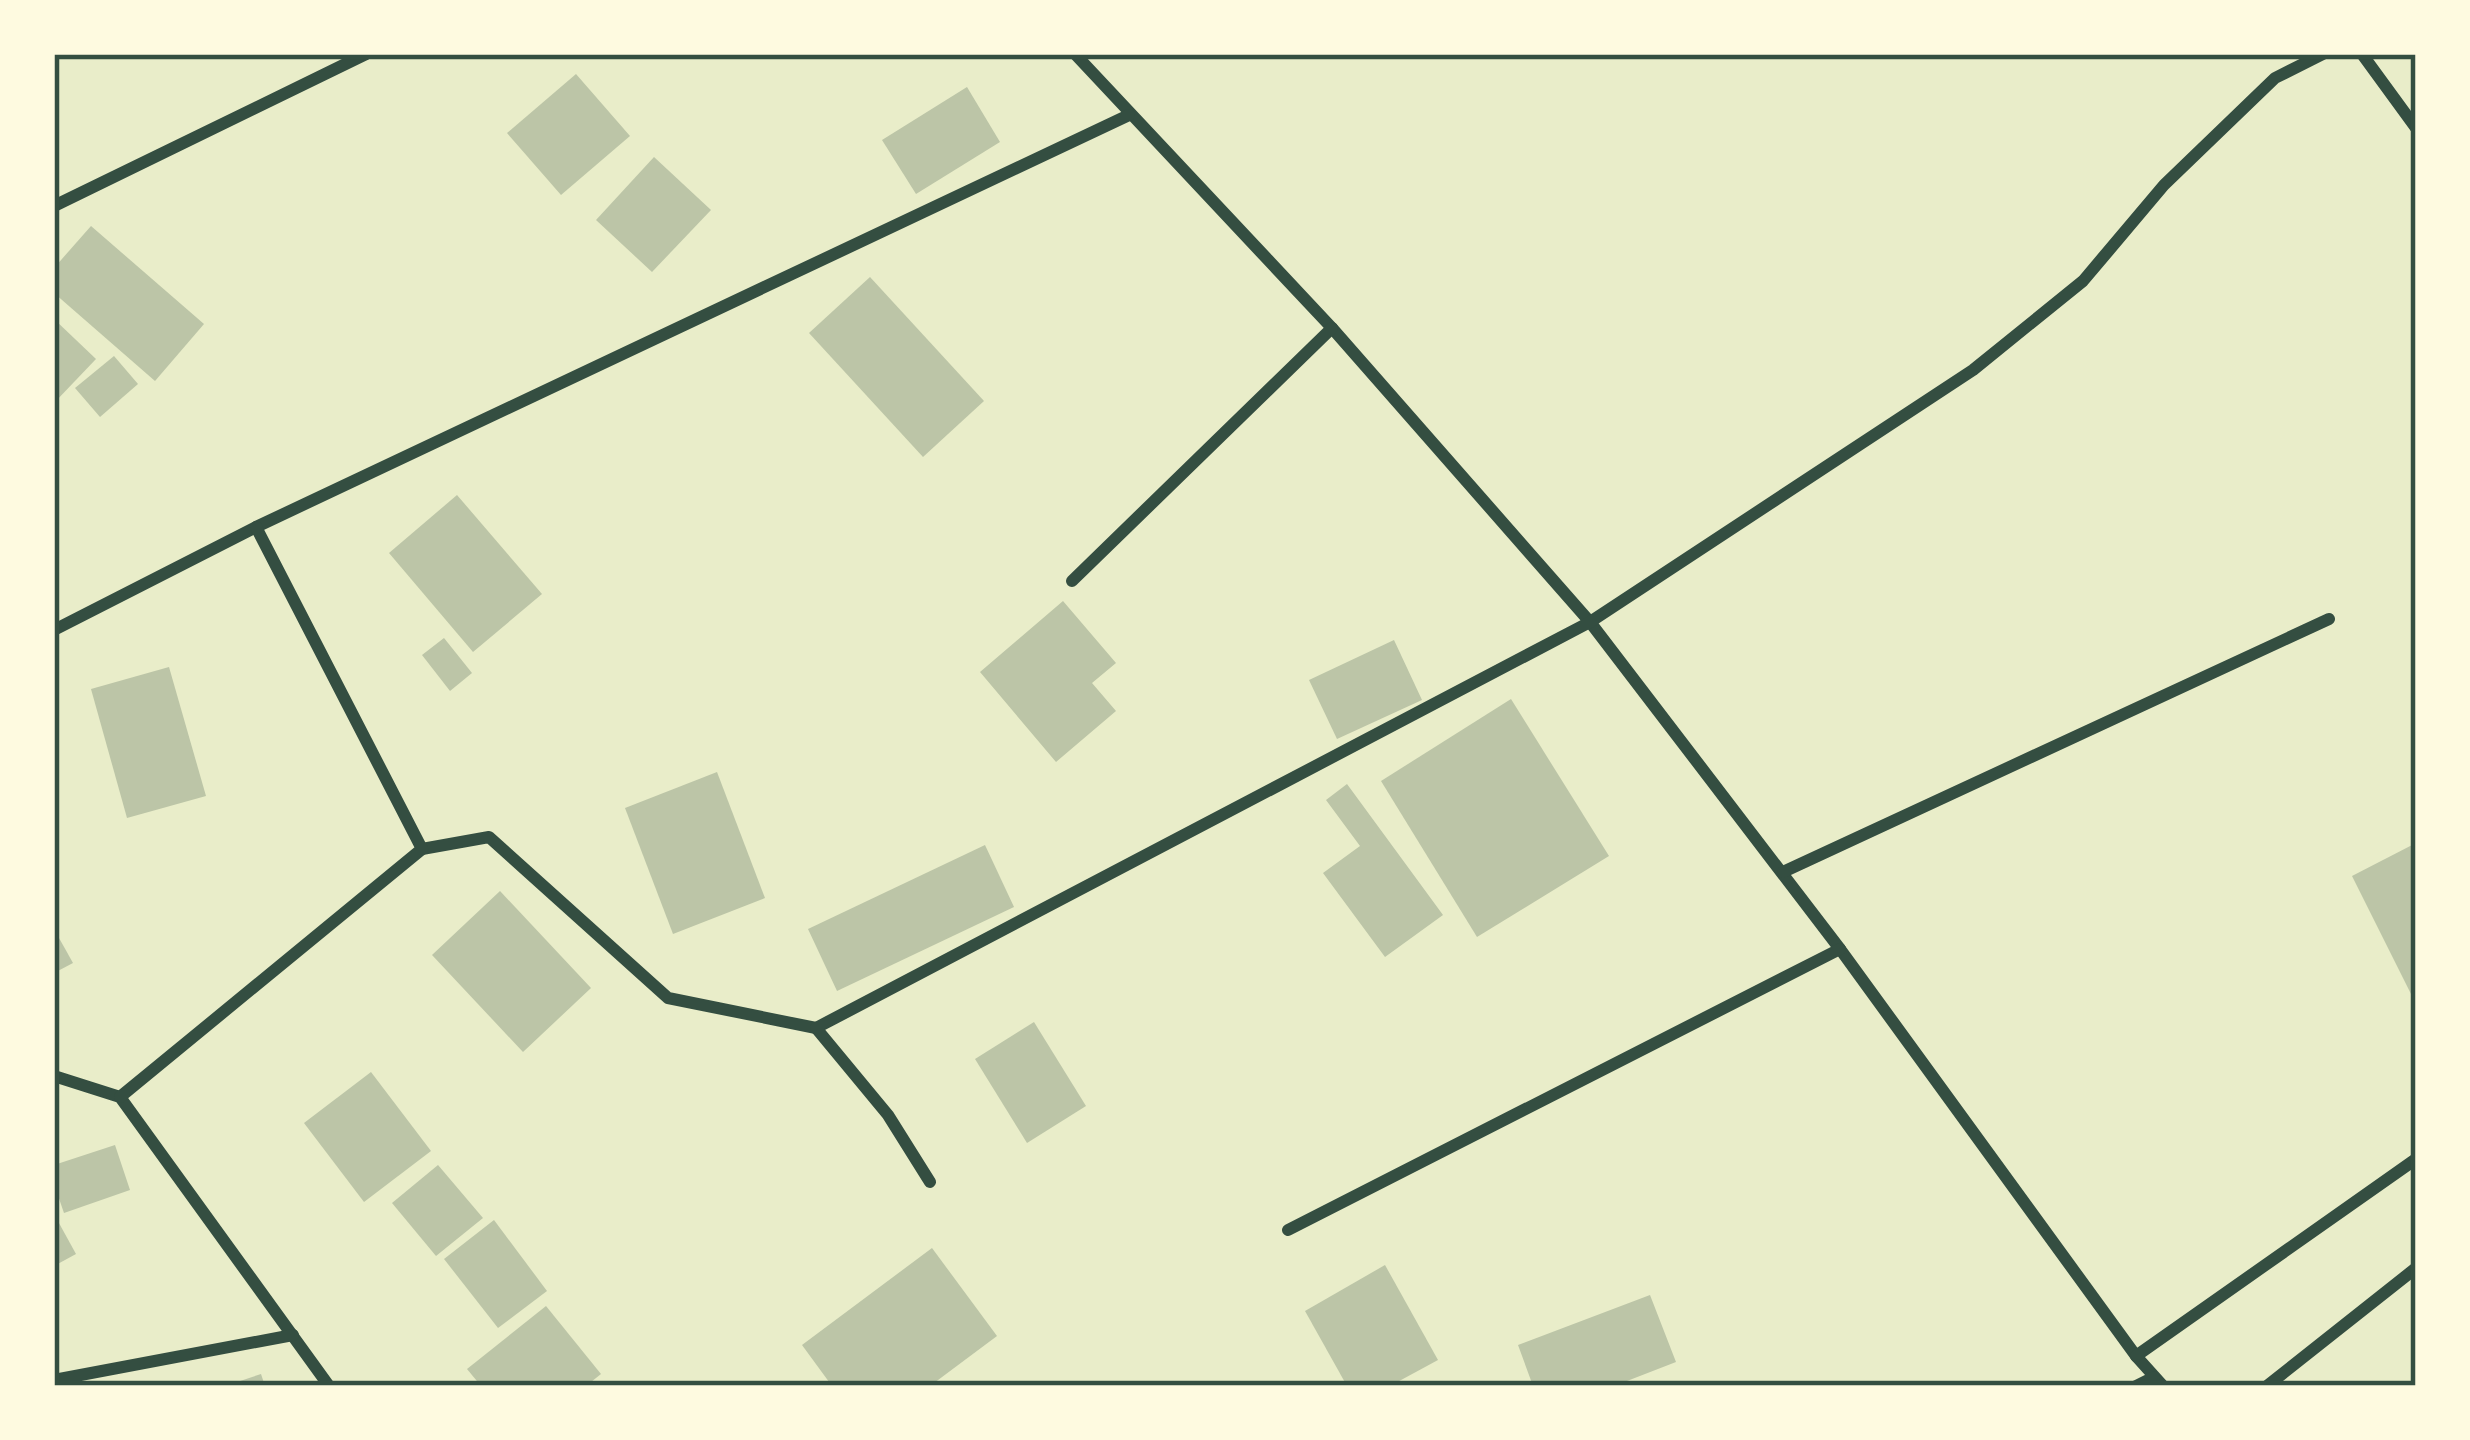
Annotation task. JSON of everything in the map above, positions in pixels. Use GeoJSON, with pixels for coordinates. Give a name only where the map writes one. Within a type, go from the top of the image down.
{"type":"FeatureCollection","features":[{"type":"Feature","properties":{"kind":"street"},"geometry":{"type":"LineString","coordinates":[[54,206],[366,54]]}},
{"type":"Feature","properties":{"kind":"street"},"geometry":{"type":"LineString","coordinates":[[1075,54],[1332,328],[1589,622],[1783,872],[2158,1382],[2136,1386]]}},
{"type":"Feature","properties":{"kind":"street"},"geometry":{"type":"LineString","coordinates":[[120,1097],[422,849],[490,837],[668,998],[817,1028],[1589,622],[1973,370],[2083,280],[2164,185],[2275,78],[2323,54]]}},
{"type":"Feature","properties":{"kind":"street"},"geometry":{"type":"LineString","coordinates":[[2362,54],[2416,128]]}},
{"type":"Feature","properties":{"kind":"street"},"geometry":{"type":"LineString","coordinates":[[54,629],[256,527],[1130,115]]}},
{"type":"Feature","properties":{"kind":"street"},"geometry":{"type":"LineString","coordinates":[[1072,581],[1332,328]]}},
{"type":"Feature","properties":{"kind":"street"},"geometry":{"type":"LineString","coordinates":[[256,527],[422,849]]}},
{"type":"Feature","properties":{"kind":"street"},"geometry":{"type":"LineString","coordinates":[[1783,872],[2329,619]]}},
{"type":"Feature","properties":{"kind":"street"},"geometry":{"type":"LineString","coordinates":[[1288,1230],[1840,949]]}},
{"type":"Feature","properties":{"kind":"street"},"geometry":{"type":"LineString","coordinates":[[817,1028],[888,1115],[930,1182]]}},
{"type":"Feature","properties":{"kind":"street"},"geometry":{"type":"LineString","coordinates":[[54,1076],[120,1097],[329,1386]]}},
{"type":"Feature","properties":{"kind":"street"},"geometry":{"type":"LineString","coordinates":[[2136,1356],[2416,1159]]}},
{"type":"Feature","properties":{"kind":"street"},"geometry":{"type":"LineString","coordinates":[[2267,1386],[2416,1268]]}},
{"type":"Feature","properties":{"kind":"street"},"geometry":{"type":"LineString","coordinates":[[54,1381],[293,1335]]}},
{"type":"Feature","properties":{"kind":"building"},"geometry":{"type":"Polygon","coordinates":[[[576,74],[630,136],[561,195],[507,133],[576,74]]]}},
{"type":"Feature","properties":{"kind":"building"},"geometry":{"type":"Polygon","coordinates":[[[967,87],[1000,142],[916,194],[882,140],[967,87]]]}},
{"type":"Feature","properties":{"kind":"building"},"geometry":{"type":"Polygon","coordinates":[[[654,157],[711,210],[652,272],[596,220],[654,157]]]}},
{"type":"Feature","properties":{"kind":"building"},"geometry":{"type":"Polygon","coordinates":[[[91,226],[204,324],[155,381],[54,293],[54,268],[91,226]]]}},
{"type":"Feature","properties":{"kind":"building"},"geometry":{"type":"Polygon","coordinates":[[[870,277],[984,401],[923,457],[809,333],[870,277]]]}},
{"type":"Feature","properties":{"kind":"building"},"geometry":{"type":"Polygon","coordinates":[[[54,319],[96,359],[54,403],[54,319]]]}},
{"type":"Feature","properties":{"kind":"building"},"geometry":{"type":"Polygon","coordinates":[[[114,356],[138,384],[100,417],[75,388],[114,356]]]}},
{"type":"Feature","properties":{"kind":"building"},"geometry":{"type":"Polygon","coordinates":[[[457,495],[542,594],[473,652],[389,553],[457,495]]]}},
{"type":"Feature","properties":{"kind":"building"},"geometry":{"type":"Polygon","coordinates":[[[1063,601],[1116,663],[1092,683],[1116,711],[1056,762],[980,672],[1063,601]]]}},
{"type":"Feature","properties":{"kind":"building"},"geometry":{"type":"Polygon","coordinates":[[[444,638],[472,673],[450,691],[422,655],[444,638]]]}},
{"type":"Feature","properties":{"kind":"building"},"geometry":{"type":"Polygon","coordinates":[[[1394,640],[1422,700],[1337,739],[1309,680],[1394,640]]]}},
{"type":"Feature","properties":{"kind":"building"},"geometry":{"type":"Polygon","coordinates":[[[169,667],[206,796],[127,818],[91,689],[169,667]]]}},
{"type":"Feature","properties":{"kind":"building"},"geometry":{"type":"Polygon","coordinates":[[[1511,699],[1609,856],[1477,937],[1381,781],[1511,699]]]}},
{"type":"Feature","properties":{"kind":"building"},"geometry":{"type":"Polygon","coordinates":[[[717,772],[765,898],[673,934],[625,808],[717,772]]]}},
{"type":"Feature","properties":{"kind":"building"},"geometry":{"type":"Polygon","coordinates":[[[1347,784],[1443,915],[1385,957],[1323,873],[1360,846],[1326,800],[1347,784]]]}},
{"type":"Feature","properties":{"kind":"building"},"geometry":{"type":"Polygon","coordinates":[[[2416,843],[2416,1004],[2352,876],[2416,843]]]}},
{"type":"Feature","properties":{"kind":"building"},"geometry":{"type":"Polygon","coordinates":[[[985,845],[1014,907],[837,991],[808,929],[985,845]]]}},
{"type":"Feature","properties":{"kind":"building"},"geometry":{"type":"Polygon","coordinates":[[[500,891],[591,988],[523,1052],[432,955],[500,891]]]}},
{"type":"Feature","properties":{"kind":"building"},"geometry":{"type":"Polygon","coordinates":[[[54,929],[73,963],[54,973],[54,929]]]}},
{"type":"Feature","properties":{"kind":"building"},"geometry":{"type":"Polygon","coordinates":[[[1034,1022],[1086,1106],[1027,1143],[975,1059],[1034,1022]]]}},
{"type":"Feature","properties":{"kind":"building"},"geometry":{"type":"Polygon","coordinates":[[[371,1072],[431,1151],[364,1202],[304,1123],[371,1072]]]}},
{"type":"Feature","properties":{"kind":"building"},"geometry":{"type":"Polygon","coordinates":[[[115,1145],[130,1190],[64,1213],[54,1184],[54,1165],[115,1145]]]}},
{"type":"Feature","properties":{"kind":"building"},"geometry":{"type":"Polygon","coordinates":[[[438,1165],[483,1218],[436,1256],[392,1203],[438,1165]]]}},
{"type":"Feature","properties":{"kind":"building"},"geometry":{"type":"Polygon","coordinates":[[[54,1214],[76,1254],[54,1266],[54,1214]]]}},
{"type":"Feature","properties":{"kind":"building"},"geometry":{"type":"Polygon","coordinates":[[[494,1220],[547,1291],[498,1328],[444,1259],[494,1220]]]}},
{"type":"Feature","properties":{"kind":"building"},"geometry":{"type":"Polygon","coordinates":[[[932,1248],[997,1336],[930,1386],[832,1386],[802,1345],[932,1248]]]}},
{"type":"Feature","properties":{"kind":"building"},"geometry":{"type":"Polygon","coordinates":[[[1385,1265],[1438,1360],[1390,1386],[1347,1386],[1305,1311],[1385,1265]]]}},
{"type":"Feature","properties":{"kind":"building"},"geometry":{"type":"Polygon","coordinates":[[[1650,1295],[1676,1362],[1627,1381],[1629,1386],[1533,1386],[1518,1345],[1650,1295]]]}},
{"type":"Feature","properties":{"kind":"building"},"geometry":{"type":"Polygon","coordinates":[[[546,1306],[601,1374],[586,1386],[481,1386],[467,1369],[546,1306]]]}},
{"type":"Feature","properties":{"kind":"building"},"geometry":{"type":"Polygon","coordinates":[[[261,1374],[265,1386],[228,1386],[228,1385],[261,1374]]]}}]}
